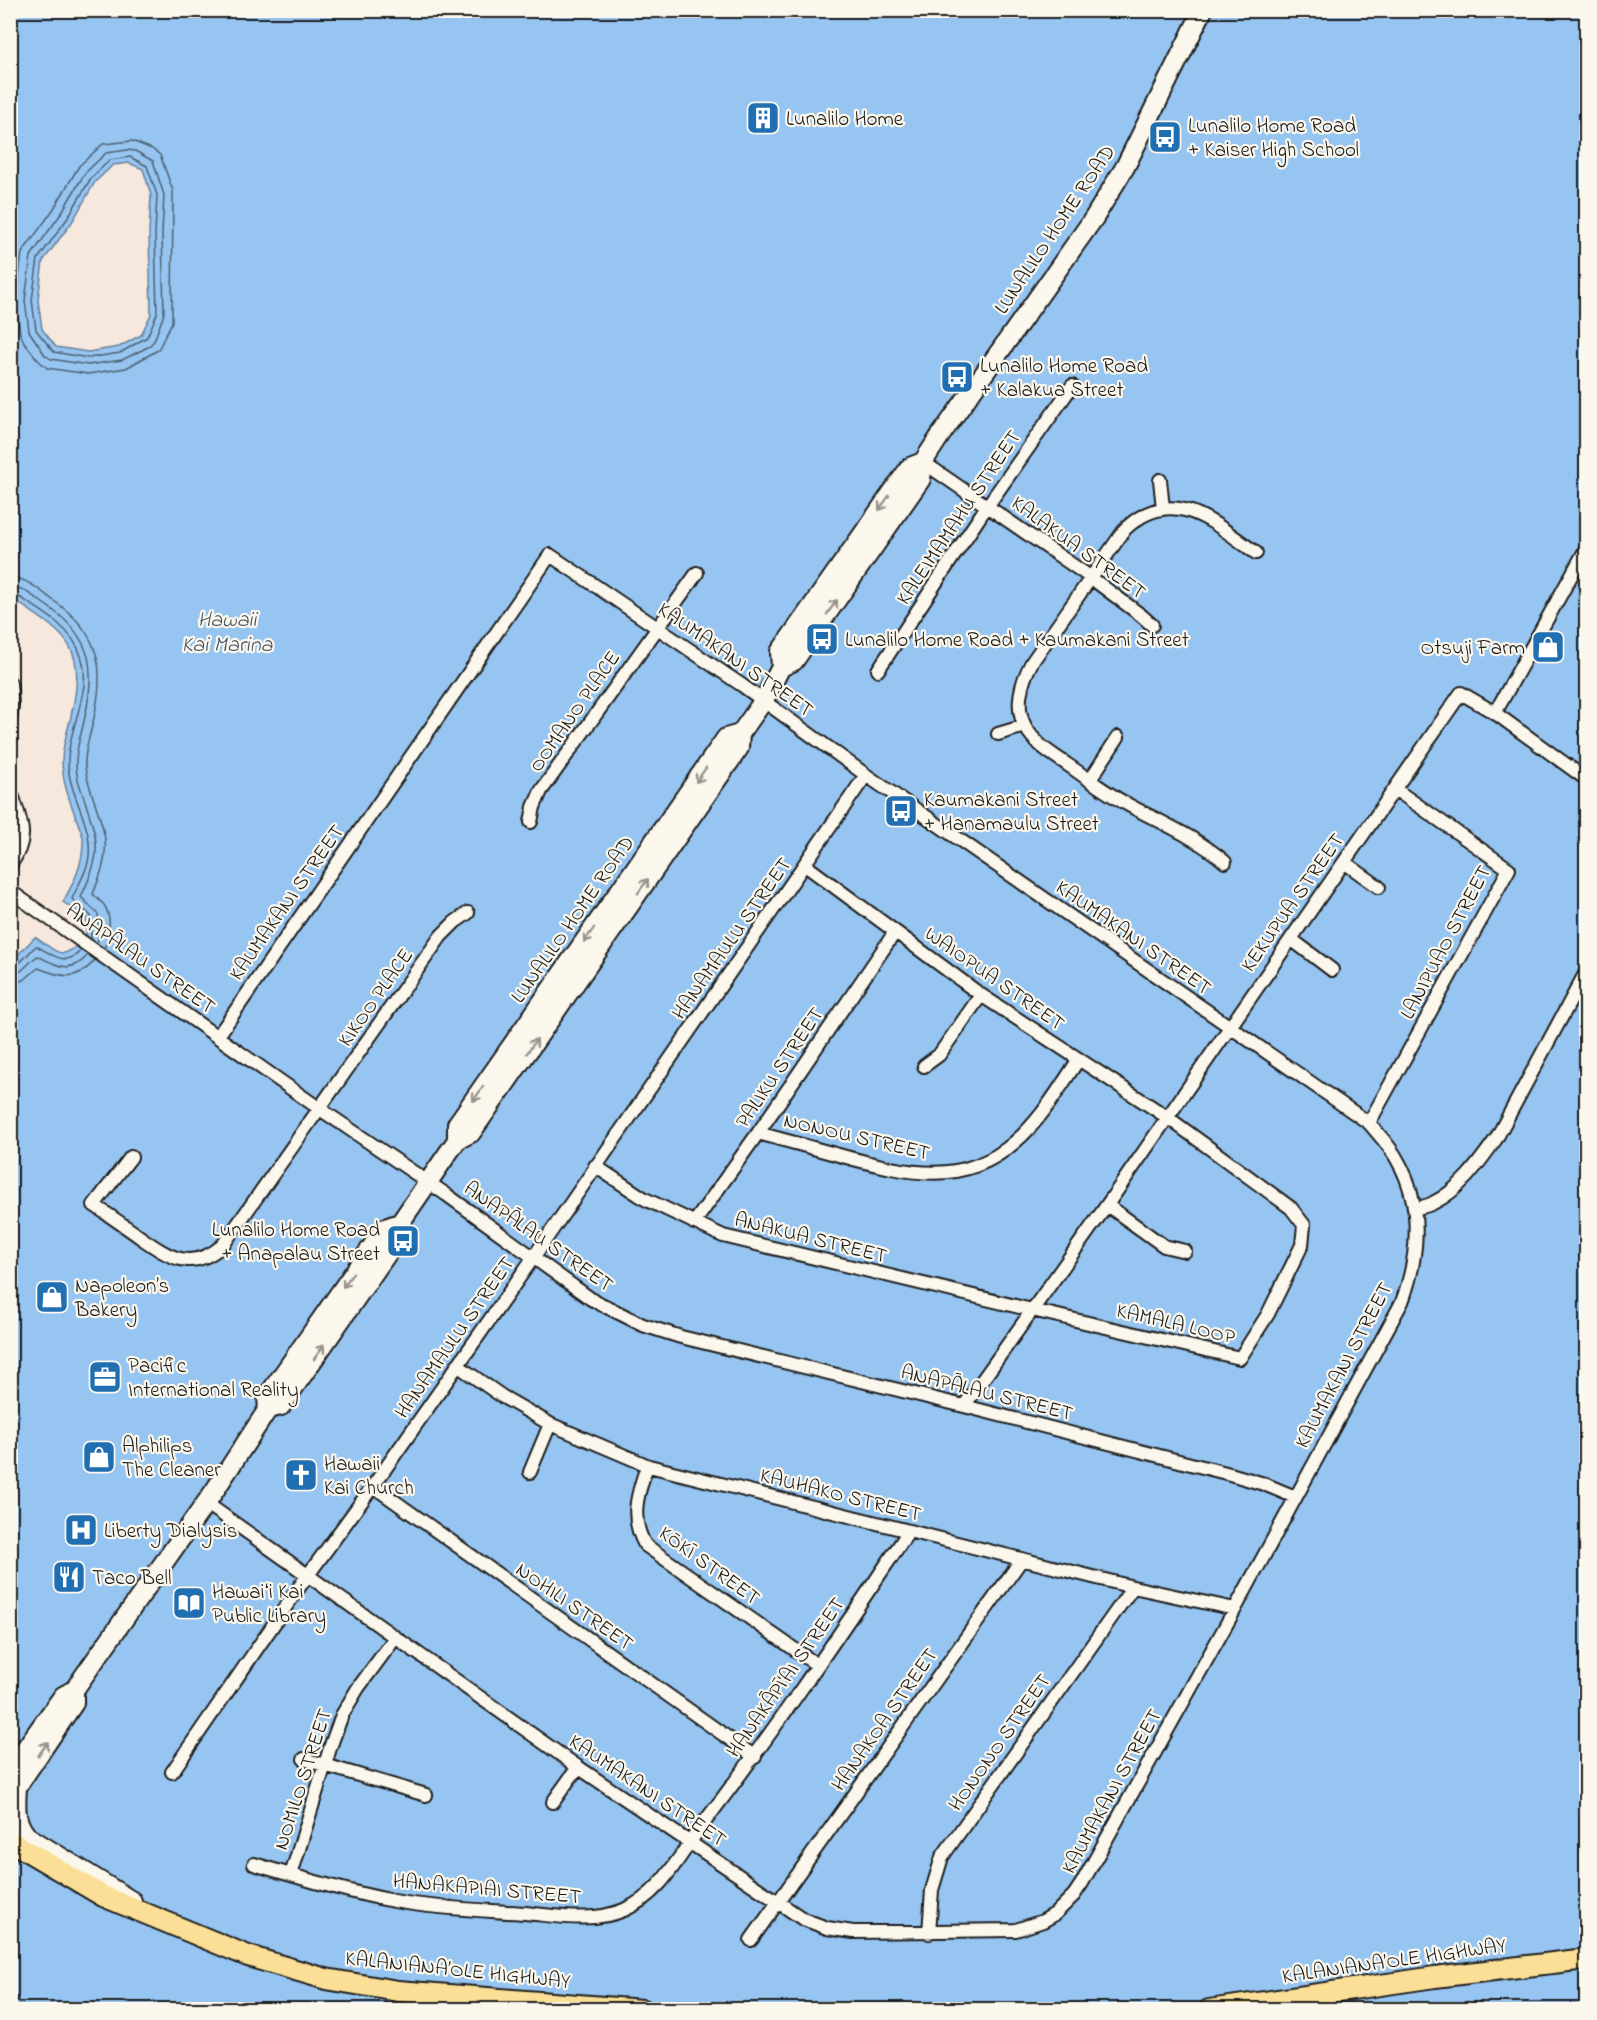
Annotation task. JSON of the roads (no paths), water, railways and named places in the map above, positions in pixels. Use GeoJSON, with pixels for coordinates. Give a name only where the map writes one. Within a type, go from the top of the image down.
{"type":"FeatureCollection","features":[{"type":"Feature","properties":{"kind":"main road","name":"LUNALILO HOME ROAD"},"geometry":{"type":"LineString","coordinates":[[13,1785],[63,1695],[74,1690],[206,1503],[268,1410],[267,1397],[384,1228],[400,1223],[457,1140],[457,1124],[726,738],[740,734],[764,700],[782,667],[794,661],[921,480],[923,462],[1042,288],[1094,218],[1125,166],[1203,10]]}},
{"type":"Feature","properties":{"kind":"main road"},"geometry":{"type":"LineString","coordinates":[[13,1785],[18,1823],[27,1836],[186,1932]]}},
{"type":"Feature","properties":{"kind":"main road","name":"KALANIANA’OLE HIGHWAY"},"geometry":{"type":"LineString","coordinates":[[10,1841],[103,1896],[186,1932],[259,1959],[326,1979],[378,1988],[471,1998],[643,2010]]}},
{"type":"Feature","properties":{"kind":"main road","name":"KALANIANA’OLE HIGHWAY"},"geometry":{"type":"LineString","coordinates":[[1209,2010],[1447,1976],[1587,1959]]}},
{"type":"Feature","properties":{"kind":"street","name":"KALEIMAMAHU STREET"},"geometry":{"type":"LineString","coordinates":[[879,670],[988,505],[1072,386]]}},
{"type":"Feature","properties":{"kind":"street","name":"KALAKUA STREET"},"geometry":{"type":"LineString","coordinates":[[923,462],[1090,577],[1152,625]]}},
{"type":"Feature","properties":{"kind":"street"},"geometry":{"type":"LineString","coordinates":[[1160,480],[1163,508]]}},
{"type":"Feature","properties":{"kind":"street"},"geometry":{"type":"LineString","coordinates":[[1225,862],[1212,850],[1185,834],[1126,804],[1040,746],[1025,726],[1020,699],[1026,672],[1090,577],[1132,522],[1149,512],[1163,508],[1179,508],[1198,513],[1256,553]]}},
{"type":"Feature","properties":{"kind":"street"},"geometry":{"type":"LineString","coordinates":[[1495,713],[1587,549]]}},
{"type":"Feature","properties":{"kind":"street","name":"KAUMAKANI STREET"},"geometry":{"type":"LineString","coordinates":[[206,1503],[578,1767],[803,1919],[835,1930],[853,1932],[929,1933],[1016,1930],[1043,1922],[1065,1905],[1082,1883],[1235,1609],[1402,1302],[1407,1287],[1417,1230],[1415,1209],[1398,1161],[1370,1123],[866,775],[764,700],[550,555],[218,1036]]}},
{"type":"Feature","properties":{"kind":"street","name":"OOMANO PLACE"},"geometry":{"type":"LineString","coordinates":[[531,822],[541,791],[697,573]]}},
{"type":"Feature","properties":{"kind":"street"},"geometry":{"type":"LineString","coordinates":[[10,683],[12,705],[10,723]]}},
{"type":"Feature","properties":{"kind":"street","name":"KEKUPUA STREET"},"geometry":{"type":"LineString","coordinates":[[964,1406],[1107,1205],[1461,693],[1495,713],[1587,779]]}},
{"type":"Feature","properties":{"kind":"street"},"geometry":{"type":"LineString","coordinates":[[998,734],[1025,726]]}},
{"type":"Feature","properties":{"kind":"street"},"geometry":{"type":"LineString","coordinates":[[1090,780],[1118,737]]}},
{"type":"Feature","properties":{"kind":"street","name":"HANAMAULU STREET"},"geometry":{"type":"LineString","coordinates":[[172,1772],[308,1575],[534,1257],[866,775]]}},
{"type":"Feature","properties":{"kind":"street"},"geometry":{"type":"LineString","coordinates":[[10,788],[23,829],[21,847],[10,865]]}},
{"type":"Feature","properties":{"kind":"street","name":"LANIPUAO STREET"},"geometry":{"type":"LineString","coordinates":[[1370,1123],[1509,869],[1396,790]]}},
{"type":"Feature","properties":{"kind":"street"},"geometry":{"type":"LineString","coordinates":[[1344,862],[1379,887]]}},
{"type":"Feature","properties":{"kind":"street","name":"WAIOPUA STREET"},"geometry":{"type":"LineString","coordinates":[[805,865],[981,995],[1167,1117]]}},
{"type":"Feature","properties":{"kind":"street","name":"ANAPĀLAU STREET"},"geometry":{"type":"LineString","coordinates":[[10,891],[428,1182],[591,1299],[642,1325],[681,1337],[1230,1474],[1264,1484],[1295,1497]]}},
{"type":"Feature","properties":{"kind":"street","name":"KIKOO PLACE"},"geometry":{"type":"LineString","coordinates":[[131,1157],[94,1205],[167,1256],[183,1260],[201,1258],[213,1253],[223,1245],[441,936],[468,913]]}},
{"type":"Feature","properties":{"kind":"street","name":"PALIKU STREET"},"geometry":{"type":"LineString","coordinates":[[694,1223],[895,932]]}},
{"type":"Feature","properties":{"kind":"street"},"geometry":{"type":"LineString","coordinates":[[1291,939],[1332,970]]}},
{"type":"Feature","properties":{"kind":"street"},"geometry":{"type":"LineString","coordinates":[[1415,1209],[1433,1203],[1459,1184],[1478,1164],[1496,1139],[1587,972]]}},
{"type":"Feature","properties":{"kind":"street"},"geometry":{"type":"LineString","coordinates":[[924,1066],[939,1055],[981,995]]}},
{"type":"Feature","properties":{"kind":"street","name":"NONOU STREET"},"geometry":{"type":"LineString","coordinates":[[758,1133],[902,1171],[935,1174],[956,1171],[987,1161],[1014,1143],[1036,1120],[1079,1059]]}},
{"type":"Feature","properties":{"kind":"street","name":"KAMALA LOOP"},"geometry":{"type":"LineString","coordinates":[[1032,1310],[1240,1358],[1268,1314],[1302,1245],[1304,1225],[1292,1208],[1167,1117]]}},
{"type":"Feature","properties":{"kind":"street","name":"ANAKUA STREET"},"geometry":{"type":"LineString","coordinates":[[595,1166],[645,1199],[723,1236],[1032,1310]]}},
{"type":"Feature","properties":{"kind":"street"},"geometry":{"type":"LineString","coordinates":[[1107,1205],[1164,1246],[1185,1251]]}},
{"type":"Feature","properties":{"kind":"street","name":"KAUHAKO STREET"},"geometry":{"type":"LineString","coordinates":[[458,1365],[503,1397],[550,1424],[647,1466],[1133,1587],[1235,1609]]}},
{"type":"Feature","properties":{"kind":"street"},"geometry":{"type":"LineString","coordinates":[[530,1472],[550,1424]]}},
{"type":"Feature","properties":{"kind":"street","name":"KŌKĪ STREET"},"geometry":{"type":"LineString","coordinates":[[647,1466],[635,1508],[637,1527],[645,1545],[817,1665]]}},
{"type":"Feature","properties":{"kind":"street","name":"NOHILI STREET"},"geometry":{"type":"LineString","coordinates":[[373,1486],[755,1756]]}},
{"type":"Feature","properties":{"kind":"street","name":"HANAKĀPĪ‘AI STREET"},"geometry":{"type":"LineString","coordinates":[[690,1841],[755,1756],[909,1531]]}},
{"type":"Feature","properties":{"kind":"street","name":"HANAKOA STREET"},"geometry":{"type":"LineString","coordinates":[[751,1940],[1022,1559]]}},
{"type":"Feature","properties":{"kind":"street","name":"HONONO STREET"},"geometry":{"type":"LineString","coordinates":[[929,1933],[932,1890],[942,1857],[1133,1587]]}},
{"type":"Feature","properties":{"kind":"street","name":"NOMILO STREET"},"geometry":{"type":"LineString","coordinates":[[291,1875],[336,1730],[349,1702],[395,1638]]}},
{"type":"Feature","properties":{"kind":"street"},"geometry":{"type":"LineString","coordinates":[[304,1759],[426,1795]]}},
{"type":"Feature","properties":{"kind":"street"},"geometry":{"type":"LineString","coordinates":[[553,1802],[578,1767]]}},
{"type":"Feature","properties":{"kind":"street","name":"HANAKAPIAI STREET"},"geometry":{"type":"LineString","coordinates":[[254,1864],[366,1895],[432,1906],[592,1917],[621,1911],[647,1897],[667,1876],[690,1841]]}},
{"type":"Feature","properties":{"kind":"water","name":"Hawaii Kai Marina"},"geometry":{"type":"Polygon","coordinates":[[[11,11],[1586,11],[1586,2009],[11,2010],[11,962],[35,937],[57,951],[67,952],[79,944],[86,935],[86,918],[63,902],[78,871],[83,846],[83,837],[64,780],[62,761],[76,692],[77,672],[74,657],[68,644],[59,633],[11,598],[11,11]],[[129,163],[113,165],[95,182],[72,222],[43,261],[38,300],[42,329],[56,347],[88,352],[119,347],[141,335],[151,314],[149,233],[151,195],[143,169],[129,163]]]}},
{"type":"Feature","properties":{"kind":"place","name":"Lunalilo Home"},"geometry":{"type":"Point","coordinates":[763,118]}},
{"type":"Feature","properties":{"kind":"place","name":"Lunalilo Home Road + Kaiser High School"},"geometry":{"type":"Point","coordinates":[1165,137]}},
{"type":"Feature","properties":{"kind":"place","name":"Lunalilo Home Road + Kalakua Street"},"geometry":{"type":"Point","coordinates":[957,377]}},
{"type":"Feature","properties":{"kind":"place","name":"Lunalilo Home Road + Kaumakani Street"},"geometry":{"type":"Point","coordinates":[822,639]}},
{"type":"Feature","properties":{"kind":"place","name":"Otsuji Farm"},"geometry":{"type":"Point","coordinates":[1548,647]}},
{"type":"Feature","properties":{"kind":"place","name":"Kaumakani Street + Hanamaulu Street"},"geometry":{"type":"Point","coordinates":[901,811]}},
{"type":"Feature","properties":{"kind":"place","name":"Lunalilo Home Road + Anapalau Street"},"geometry":{"type":"Point","coordinates":[403,1241]}},
{"type":"Feature","properties":{"kind":"place","name":"Napoleon’s Bakery"},"geometry":{"type":"Point","coordinates":[52,1297]}},
{"type":"Feature","properties":{"kind":"place","name":"Pacific International Reality"},"geometry":{"type":"Point","coordinates":[105,1377]}},
{"type":"Feature","properties":{"kind":"place","name":"Alphilips The Cleaner"},"geometry":{"type":"Point","coordinates":[99,1457]}},
{"type":"Feature","properties":{"kind":"place","name":"Hawaii Kai Church"},"geometry":{"type":"Point","coordinates":[301,1475]}},
{"type":"Feature","properties":{"kind":"place","name":"Liberty Dialysis"},"geometry":{"type":"Point","coordinates":[81,1530]}},
{"type":"Feature","properties":{"kind":"place","name":"Taco Bell"},"geometry":{"type":"Point","coordinates":[69,1577]}},
{"type":"Feature","properties":{"kind":"place","name":"Hawaiʻi Kai Public Library"},"geometry":{"type":"Point","coordinates":[189,1603]}}]}
